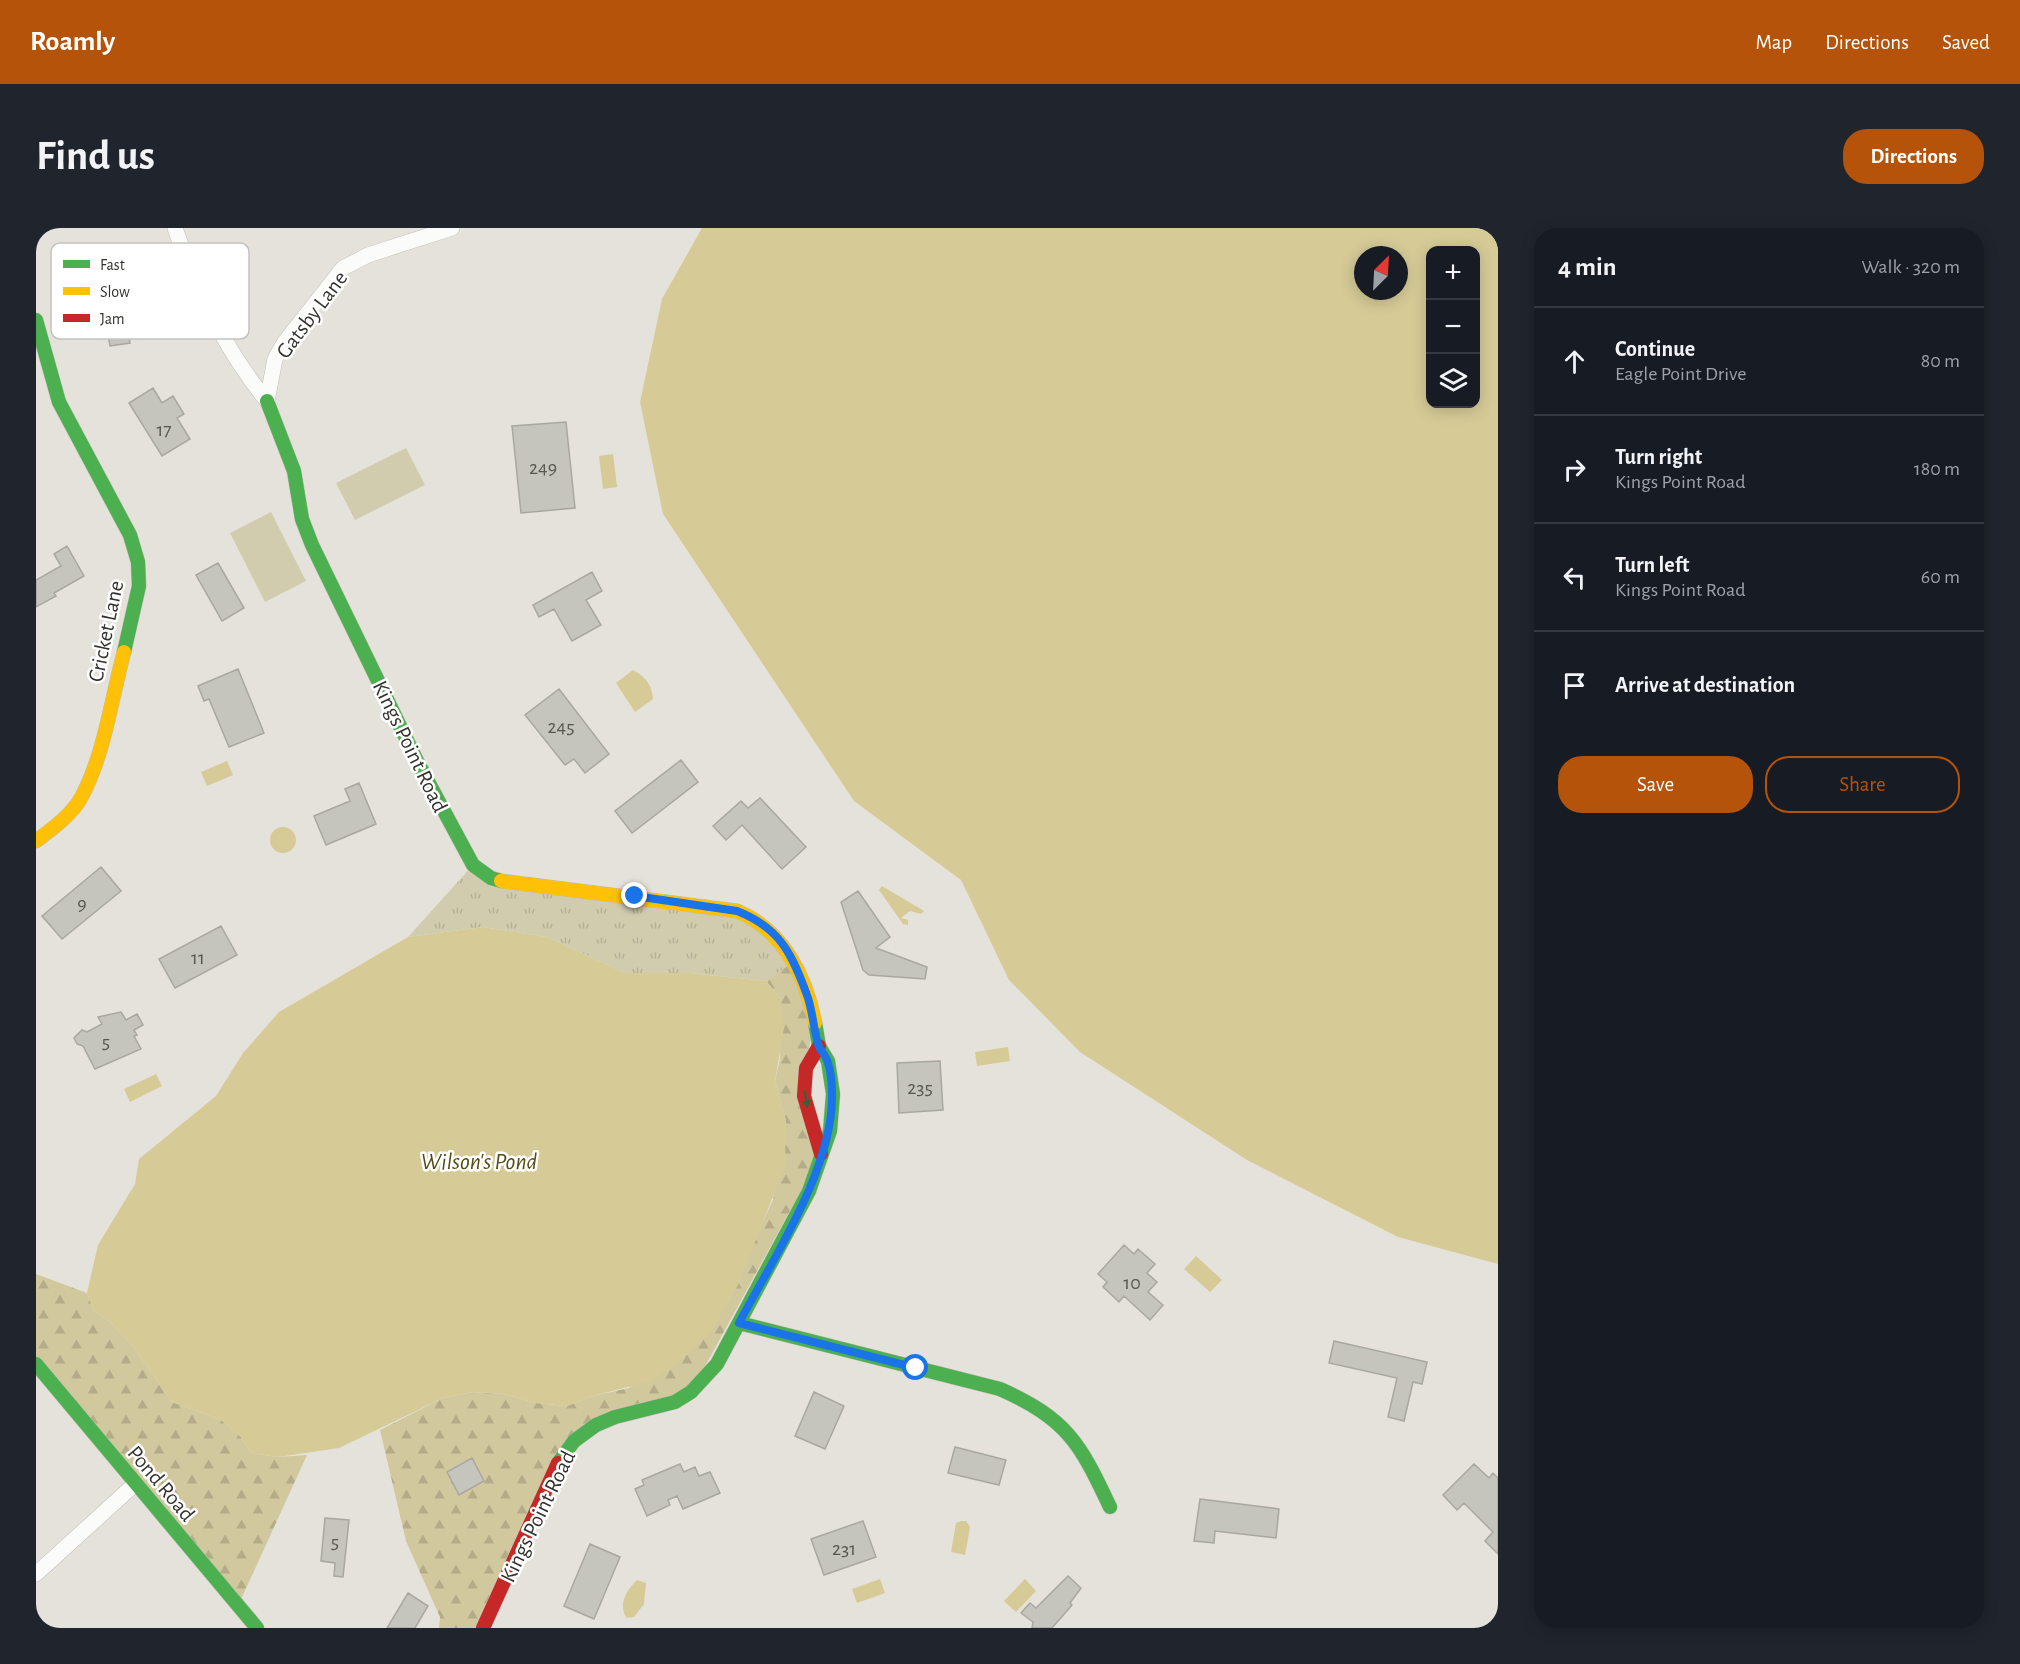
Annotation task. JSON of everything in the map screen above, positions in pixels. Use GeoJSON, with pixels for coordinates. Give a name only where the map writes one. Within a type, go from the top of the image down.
{"type":"FeatureCollection","features":[{"type":"Feature","properties":{"kind":"street","name":"Kings Point Road"},"geometry":{"type":"LineString","coordinates":[[175,228],[181,243]]}},
{"type":"Feature","properties":{"kind":"street","name":"Gatsby Lane"},"geometry":{"type":"LineString","coordinates":[[267,401],[275,359],[343,268],[369,255],[453,228]]}},
{"type":"Feature","properties":{"kind":"street","name":"Cricket Lane"},"geometry":{"type":"LineString","coordinates":[[36,320],[59,402],[130,535],[138,562],[138,586],[134,615],[95,762],[82,797],[56,826],[36,841]]}},
{"type":"Feature","properties":{"kind":"street","name":"Kings Point Road"},"geometry":{"type":"LineString","coordinates":[[225,339],[243,371],[267,401],[294,471],[302,519],[312,545],[422,771],[472,865],[491,878],[508,883],[635,896],[737,911],[752,917],[773,933],[795,961],[814,1018],[819,1046],[828,1061],[832,1094],[830,1131],[809,1191],[717,1364],[691,1392],[671,1404],[615,1417],[596,1425],[574,1441],[563,1453],[483,1628]]}},
{"type":"Feature","properties":{"kind":"street"},"geometry":{"type":"LineString","coordinates":[[819,1046],[806,1068],[804,1096],[821,1154]]}},
{"type":"Feature","properties":{"kind":"street"},"geometry":{"type":"LineString","coordinates":[[739,1323],[1000,1389],[1034,1403],[1058,1419],[1070,1432],[1089,1461],[1110,1507]]}},
{"type":"Feature","properties":{"kind":"street","name":"Pond Road"},"geometry":{"type":"LineString","coordinates":[[36,1364],[256,1628]]}},
{"type":"Feature","properties":{"kind":"street"},"geometry":{"type":"LineString","coordinates":[[36,1574],[135,1484]]}},
{"type":"Feature","properties":{"kind":"green space"},"geometry":{"type":"Polygon","coordinates":[[[406,448],[425,485],[355,520],[336,483],[406,448]]]}},
{"type":"Feature","properties":{"kind":"green space"},"geometry":{"type":"Polygon","coordinates":[[[271,512],[306,581],[265,602],[230,533],[271,512]]]}},
{"type":"Feature","properties":{"kind":"green space"},"geometry":{"type":"Polygon","coordinates":[[[473,865],[491,878],[737,911],[795,961],[766,981],[689,973],[625,973],[547,937],[483,927],[408,937],[473,865]]]}},
{"type":"Feature","properties":{"kind":"green space"},"geometry":{"type":"Polygon","coordinates":[[[795,961],[814,1018],[806,1068],[821,1154],[691,1392],[574,1441],[483,1628],[439,1628],[440,1617],[406,1541],[380,1430],[443,1398],[473,1392],[503,1394],[536,1403],[567,1406],[593,1396],[629,1388],[753,1243],[773,1200],[786,1121],[775,1081],[780,1059],[781,999],[766,981],[795,961]]]}},
{"type":"Feature","properties":{"kind":"green space"},"geometry":{"type":"Polygon","coordinates":[[[36,1274],[87,1293],[94,1311],[110,1322],[132,1345],[172,1402],[221,1420],[241,1437],[251,1453],[278,1457],[307,1455],[238,1606],[36,1364],[36,1274]]]}},
{"type":"Feature","properties":{"kind":"water"},"geometry":{"type":"Polygon","coordinates":[[[702,228],[1498,228],[1498,1264],[1398,1237],[1247,1160],[1080,1052],[1009,980],[961,880],[854,801],[663,514],[640,402],[662,299],[702,228]]]}},
{"type":"Feature","properties":{"kind":"water"},"geometry":{"type":"Polygon","coordinates":[[[613,454],[617,487],[603,489],[599,456],[613,454]]]}},
{"type":"Feature","properties":{"kind":"water"},"geometry":{"type":"Polygon","coordinates":[[[633,670],[648,682],[653,699],[635,712],[616,683],[633,670]]]}},
{"type":"Feature","properties":{"kind":"water"},"geometry":{"type":"Polygon","coordinates":[[[227,761],[233,775],[207,786],[201,772],[227,761]]]}},
{"type":"Feature","properties":{"kind":"water"},"geometry":{"type":"Polygon","coordinates":[[[283,827],[292,831],[296,840],[292,849],[283,853],[274,849],[270,840],[274,831],[283,827]]]}},
{"type":"Feature","properties":{"kind":"water"},"geometry":{"type":"Polygon","coordinates":[[[882,886],[924,911],[921,914],[910,911],[901,918],[908,920],[908,925],[903,924],[879,890],[882,886]]]}},
{"type":"Feature","properties":{"kind":"water","name":"Wilson's Pond"},"geometry":{"type":"Polygon","coordinates":[[[483,927],[547,937],[625,973],[689,973],[766,981],[781,999],[784,1028],[775,1081],[786,1120],[785,1166],[738,1285],[711,1332],[676,1365],[651,1381],[593,1396],[567,1406],[536,1403],[503,1394],[473,1392],[443,1398],[339,1448],[278,1457],[251,1453],[241,1437],[221,1420],[172,1402],[132,1345],[110,1322],[94,1311],[87,1293],[98,1245],[135,1184],[139,1159],[216,1096],[243,1053],[279,1012],[408,937],[483,927]]]}},
{"type":"Feature","properties":{"kind":"water"},"geometry":{"type":"Polygon","coordinates":[[[1008,1047],[1010,1061],[977,1066],[975,1052],[1008,1047]]]}},
{"type":"Feature","properties":{"kind":"water"},"geometry":{"type":"Polygon","coordinates":[[[156,1074],[162,1086],[130,1102],[124,1089],[156,1074]]]}},
{"type":"Feature","properties":{"kind":"water"},"geometry":{"type":"Polygon","coordinates":[[[1196,1256],[1222,1280],[1210,1292],[1184,1269],[1196,1256]]]}},
{"type":"Feature","properties":{"kind":"water"},"geometry":{"type":"Polygon","coordinates":[[[966,1521],[970,1527],[965,1555],[951,1552],[956,1523],[966,1521]]]}},
{"type":"Feature","properties":{"kind":"water"},"geometry":{"type":"Polygon","coordinates":[[[880,1579],[885,1593],[857,1603],[852,1589],[880,1579]]]}},
{"type":"Feature","properties":{"kind":"water"},"geometry":{"type":"Polygon","coordinates":[[[1025,1579],[1036,1591],[1016,1612],[1004,1601],[1025,1579]]]}},
{"type":"Feature","properties":{"kind":"water"},"geometry":{"type":"Polygon","coordinates":[[[637,1580],[646,1583],[644,1604],[634,1617],[627,1618],[623,1608],[624,1598],[637,1580]]]}},
{"type":"Feature","properties":{"kind":"building"},"geometry":{"type":"Polygon","coordinates":[[[109,339],[129,339],[130,343],[110,346],[109,339]]]}},
{"type":"Feature","properties":{"kind":"building"},"geometry":{"type":"Polygon","coordinates":[[[153,388],[162,403],[173,396],[184,414],[177,418],[190,439],[162,456],[129,403],[153,388]]]}},
{"type":"Feature","properties":{"kind":"building"},"geometry":{"type":"Polygon","coordinates":[[[566,422],[575,508],[521,513],[512,426],[566,422]]]}},
{"type":"Feature","properties":{"kind":"building"},"geometry":{"type":"Polygon","coordinates":[[[67,546],[84,576],[54,593],[56,596],[36,607],[36,580],[61,566],[54,554],[67,546]]]}},
{"type":"Feature","properties":{"kind":"building"},"geometry":{"type":"Polygon","coordinates":[[[218,563],[244,608],[222,621],[196,575],[218,563]]]}},
{"type":"Feature","properties":{"kind":"building"},"geometry":{"type":"Polygon","coordinates":[[[592,572],[602,591],[586,600],[601,625],[572,641],[554,609],[539,617],[533,605],[592,572]]]}},
{"type":"Feature","properties":{"kind":"building"},"geometry":{"type":"Polygon","coordinates":[[[238,669],[264,733],[229,747],[209,699],[204,701],[198,686],[238,669]]]}},
{"type":"Feature","properties":{"kind":"building"},"geometry":{"type":"Polygon","coordinates":[[[559,689],[609,754],[585,773],[574,759],[565,765],[525,715],[559,689]]]}},
{"type":"Feature","properties":{"kind":"building"},"geometry":{"type":"Polygon","coordinates":[[[681,760],[698,782],[632,833],[615,811],[681,760]]]}},
{"type":"Feature","properties":{"kind":"building"},"geometry":{"type":"Polygon","coordinates":[[[359,783],[376,824],[326,845],[314,816],[350,801],[345,789],[359,783]]]}},
{"type":"Feature","properties":{"kind":"building"},"geometry":{"type":"Polygon","coordinates":[[[760,798],[806,847],[782,869],[742,825],[726,840],[713,826],[741,801],[748,808],[760,798]]]}},
{"type":"Feature","properties":{"kind":"building"},"geometry":{"type":"Polygon","coordinates":[[[101,867],[121,891],[62,939],[42,916],[101,867]]]}},
{"type":"Feature","properties":{"kind":"building"},"geometry":{"type":"Polygon","coordinates":[[[858,891],[890,937],[876,948],[927,967],[925,979],[869,975],[863,970],[841,902],[858,891]]]}},
{"type":"Feature","properties":{"kind":"building"},"geometry":{"type":"Polygon","coordinates":[[[221,926],[237,955],[175,988],[159,959],[221,926]]]}},
{"type":"Feature","properties":{"kind":"building"},"geometry":{"type":"Polygon","coordinates":[[[121,1012],[126,1020],[137,1014],[143,1025],[134,1030],[137,1035],[134,1036],[141,1049],[95,1069],[83,1046],[77,1044],[74,1038],[82,1030],[87,1032],[102,1024],[98,1017],[121,1012]]]}},
{"type":"Feature","properties":{"kind":"building"},"geometry":{"type":"Polygon","coordinates":[[[940,1061],[943,1110],[899,1113],[897,1063],[940,1061]]]}},
{"type":"Feature","properties":{"kind":"building"},"geometry":{"type":"Polygon","coordinates":[[[1124,1245],[1134,1254],[1138,1249],[1155,1264],[1147,1273],[1157,1282],[1148,1292],[1163,1305],[1150,1320],[1124,1296],[1119,1302],[1103,1287],[1107,1282],[1098,1274],[1124,1245]]]}},
{"type":"Feature","properties":{"kind":"building"},"geometry":{"type":"Polygon","coordinates":[[[1334,1341],[1427,1362],[1422,1384],[1413,1382],[1404,1421],[1388,1417],[1397,1378],[1329,1363],[1334,1341]]]}},
{"type":"Feature","properties":{"kind":"building"},"geometry":{"type":"Polygon","coordinates":[[[814,1392],[844,1406],[825,1449],[795,1436],[814,1392]]]}},
{"type":"Feature","properties":{"kind":"building"},"geometry":{"type":"Polygon","coordinates":[[[955,1447],[1006,1460],[999,1485],[948,1473],[955,1447]]]}},
{"type":"Feature","properties":{"kind":"building"},"geometry":{"type":"Polygon","coordinates":[[[472,1458],[484,1481],[459,1495],[447,1472],[472,1458]]]}},
{"type":"Feature","properties":{"kind":"building"},"geometry":{"type":"Polygon","coordinates":[[[680,1464],[684,1472],[695,1467],[699,1476],[710,1472],[720,1493],[683,1509],[677,1496],[668,1500],[670,1505],[647,1516],[635,1489],[644,1485],[642,1480],[680,1464]]]}},
{"type":"Feature","properties":{"kind":"building"},"geometry":{"type":"Polygon","coordinates":[[[1474,1464],[1489,1478],[1493,1473],[1498,1478],[1498,1554],[1485,1541],[1493,1532],[1464,1503],[1457,1510],[1443,1495],[1474,1464]]]}},
{"type":"Feature","properties":{"kind":"building"},"geometry":{"type":"Polygon","coordinates":[[[1200,1499],[1279,1509],[1276,1538],[1215,1531],[1214,1543],[1194,1541],[1200,1499]]]}},
{"type":"Feature","properties":{"kind":"building"},"geometry":{"type":"Polygon","coordinates":[[[325,1518],[349,1520],[343,1577],[334,1576],[335,1563],[321,1561],[325,1518]]]}},
{"type":"Feature","properties":{"kind":"building"},"geometry":{"type":"Polygon","coordinates":[[[863,1521],[876,1557],[824,1575],[811,1539],[863,1521]]]}},
{"type":"Feature","properties":{"kind":"building"},"geometry":{"type":"Polygon","coordinates":[[[590,1544],[620,1557],[594,1619],[564,1606],[590,1544]]]}},
{"type":"Feature","properties":{"kind":"building"},"geometry":{"type":"Polygon","coordinates":[[[1068,1576],[1081,1588],[1070,1603],[1072,1605],[1052,1628],[1032,1628],[1033,1622],[1021,1613],[1030,1603],[1036,1608],[1068,1576]]]}},
{"type":"Feature","properties":{"kind":"building"},"geometry":{"type":"Polygon","coordinates":[[[408,1593],[428,1606],[415,1628],[387,1628],[408,1593]]]}},
{"type":"Feature","properties":{"kind":"traffic: fast"},"geometry":{"type":"LineString","coordinates":[[36,320],[59,402],[130,535],[138,562],[139,586],[124,652]]}},
{"type":"Feature","properties":{"kind":"traffic: fast"},"geometry":{"type":"LineString","coordinates":[[267,401],[294,471],[302,519],[312,545],[417,761],[473,865],[491,878],[501,881]]}},
{"type":"Feature","properties":{"kind":"traffic: fast"},"geometry":{"type":"LineString","coordinates":[[558,1463],[574,1441],[596,1425],[615,1417],[675,1402],[691,1392],[717,1364],[809,1191],[830,1131],[833,1094],[828,1061],[819,1046],[815,1023]]}},
{"type":"Feature","properties":{"kind":"traffic: fast"},"geometry":{"type":"LineString","coordinates":[[739,1323],[1000,1389],[1023,1400],[1041,1411],[1069,1435],[1090,1466],[1110,1507]]}},
{"type":"Feature","properties":{"kind":"traffic: fast"},"geometry":{"type":"LineString","coordinates":[[36,1364],[257,1628]]}},
{"type":"Feature","properties":{"kind":"traffic: slow"},"geometry":{"type":"LineString","coordinates":[[36,841],[62,821],[73,809],[90,780],[102,744],[124,652]]}},
{"type":"Feature","properties":{"kind":"traffic: slow"},"geometry":{"type":"LineString","coordinates":[[501,881],[737,911],[753,919],[767,930],[790,956],[805,988],[815,1023]]}},
{"type":"Feature","properties":{"kind":"traffic: jam"},"geometry":{"type":"LineString","coordinates":[[819,1046],[806,1068],[804,1096],[821,1154]]}},
{"type":"Feature","properties":{"kind":"traffic: jam"},"geometry":{"type":"LineString","coordinates":[[483,1628],[558,1463]]}},
{"type":"Feature","properties":{"kind":"route"},"geometry":{"type":"LineString","coordinates":[[635,896],[737,911],[752,917],[773,933],[786,946],[795,961],[814,1018],[819,1046],[828,1061],[832,1094],[830,1131],[809,1191],[739,1323],[916,1368]]}}]}
